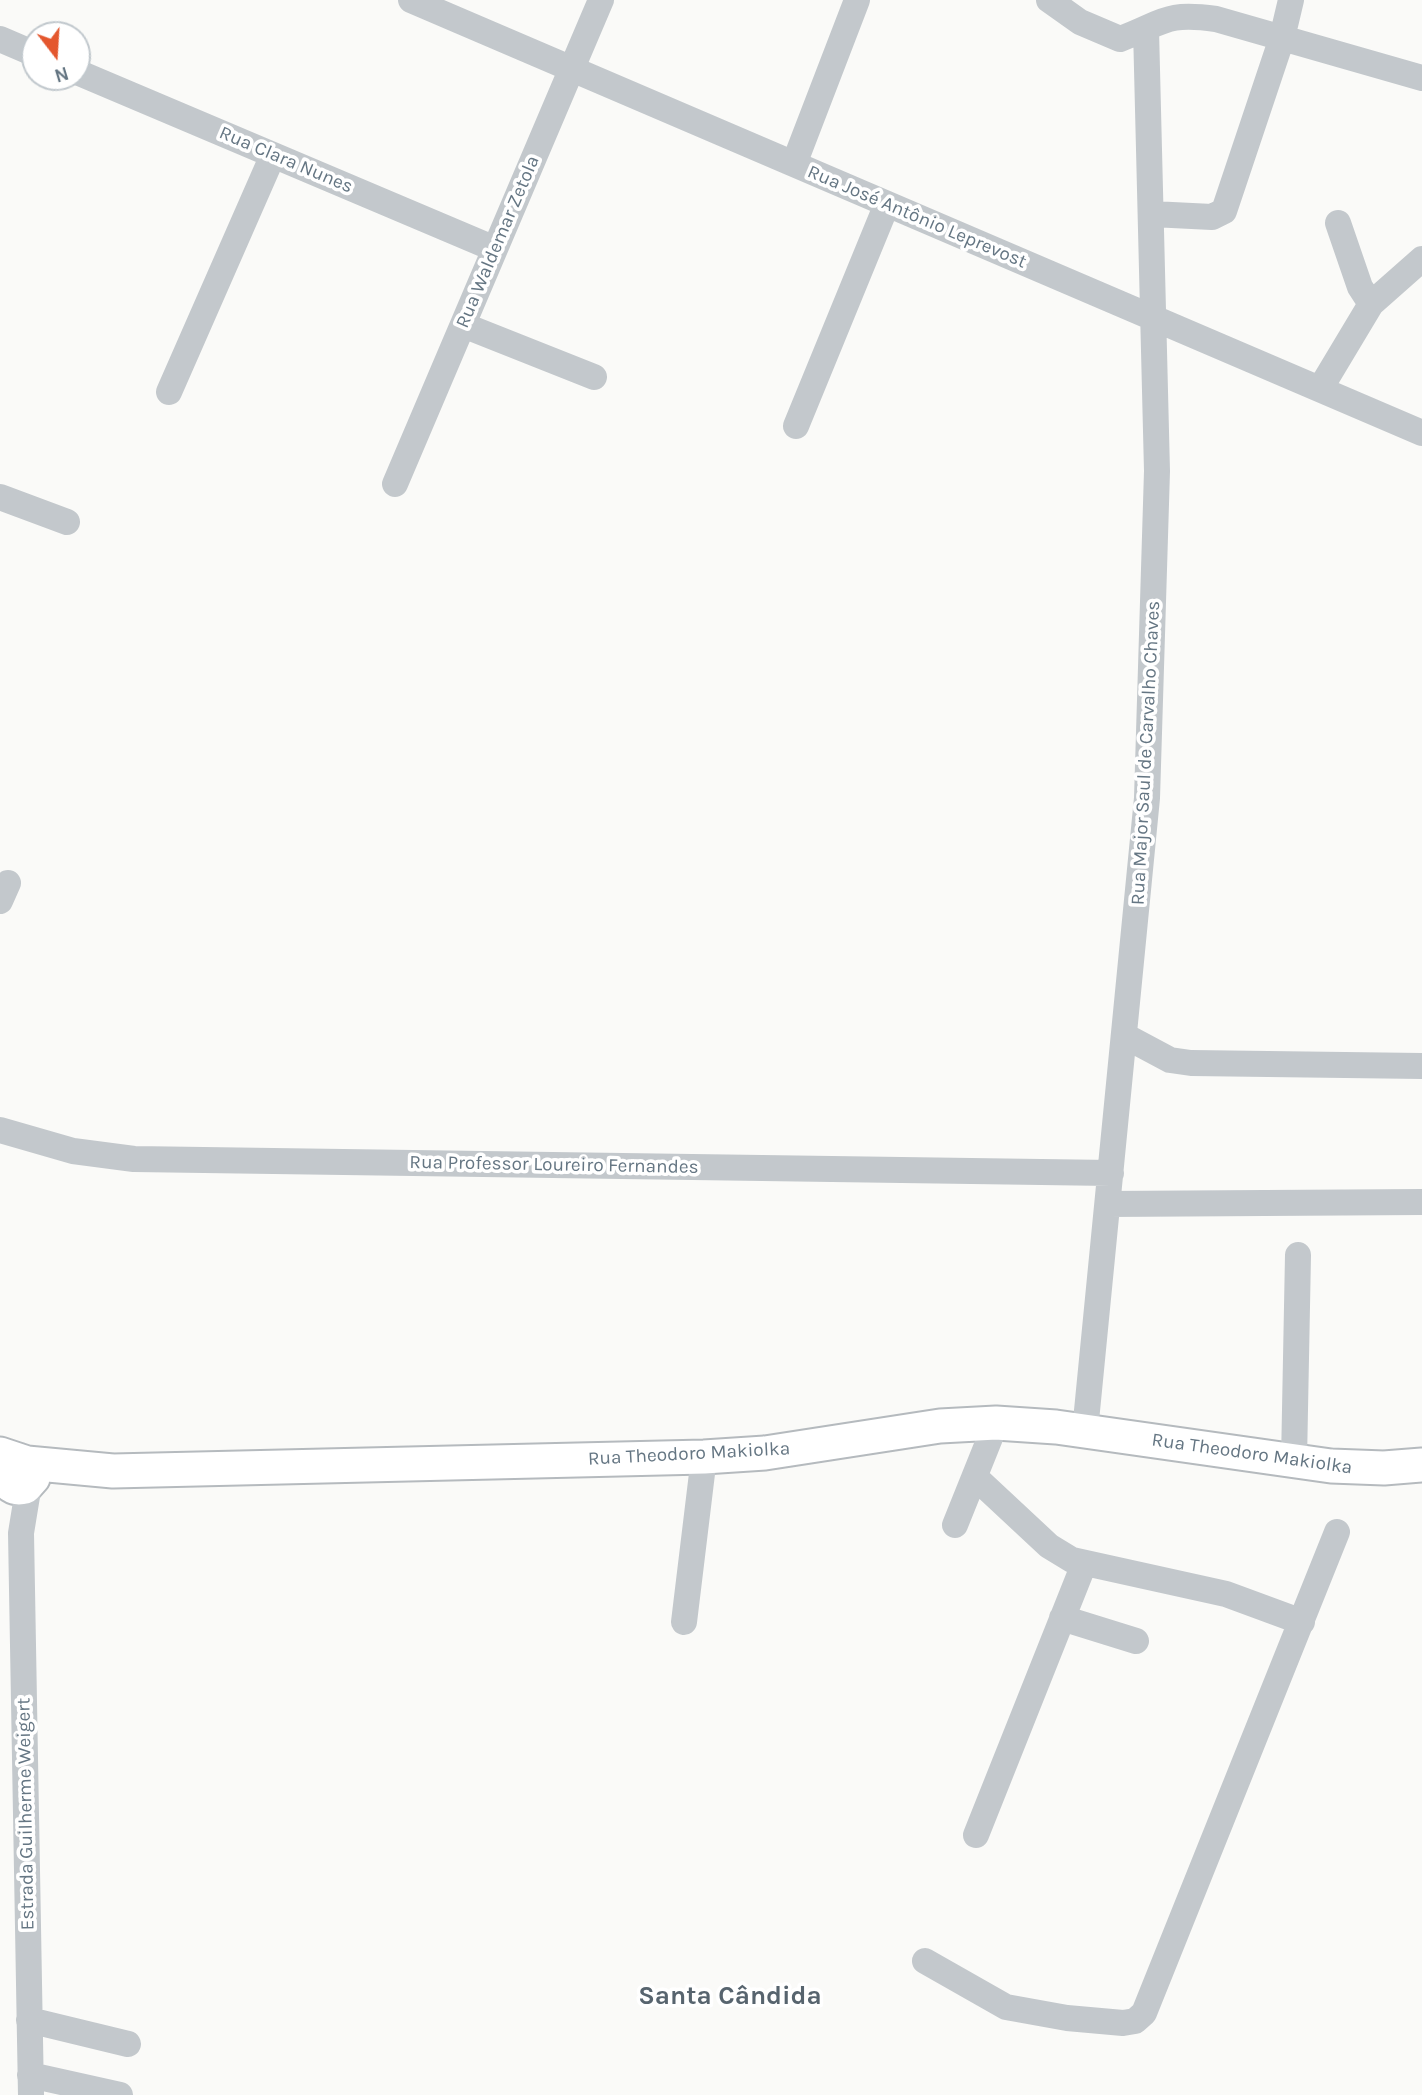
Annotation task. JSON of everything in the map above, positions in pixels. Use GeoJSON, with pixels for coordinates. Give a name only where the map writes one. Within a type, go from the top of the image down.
{"type":"FeatureCollection","features":[{"type":"Feature","properties":{"kind":"main road","name":"Rua Theodoro Makiolka"},"geometry":{"type":"LineString","coordinates":[[15,1472],[704,1457],[778,1451],[940,1426],[996,1423],[1085,1431],[1359,1468],[1422,1465]]}},
{"type":"Feature","properties":{"kind":"street","name":"Rua José Antônio Leprevost"},"geometry":{"type":"LineString","coordinates":[[411,0],[1422,433]]}},
{"type":"Feature","properties":{"kind":"street","name":"Rua Waldemar Zetola"},"geometry":{"type":"LineString","coordinates":[[395,484],[601,0]]}},
{"type":"Feature","properties":{"kind":"street"},"geometry":{"type":"LineString","coordinates":[[793,164],[857,0]]}},
{"type":"Feature","properties":{"kind":"street"},"geometry":{"type":"LineString","coordinates":[[1049,0],[1080,22],[1120,39],[1148,72]]}},
{"type":"Feature","properties":{"kind":"street"},"geometry":{"type":"LineString","coordinates":[[1152,214],[1212,217],[1224,211],[1282,38],[1291,0]]}},
{"type":"Feature","properties":{"kind":"street"},"geometry":{"type":"LineString","coordinates":[[1120,39],[1146,29],[1159,20],[1186,15],[1216,19],[1422,78]]}},
{"type":"Feature","properties":{"kind":"street","name":"Rua Major Saul de Carvalho Chaves"},"geometry":{"type":"LineString","coordinates":[[1085,1431],[1143,856],[1150,717],[1157,471],[1146,29]]}},
{"type":"Feature","properties":{"kind":"street"},"geometry":{"type":"LineString","coordinates":[[0,39],[21,48]]}},
{"type":"Feature","properties":{"kind":"street","name":"Rua Clara Nunes"},"geometry":{"type":"LineString","coordinates":[[91,78],[495,249]]}},
{"type":"Feature","properties":{"kind":"street"},"geometry":{"type":"LineString","coordinates":[[169,392],[273,155]]}},
{"type":"Feature","properties":{"kind":"street"},"geometry":{"type":"LineString","coordinates":[[796,426],[887,204]]}},
{"type":"Feature","properties":{"kind":"street"},"geometry":{"type":"LineString","coordinates":[[1338,223],[1360,287],[1371,304]]}},
{"type":"Feature","properties":{"kind":"street"},"geometry":{"type":"LineString","coordinates":[[1320,390],[1371,304],[1422,259]]}},
{"type":"Feature","properties":{"kind":"street"},"geometry":{"type":"LineString","coordinates":[[463,324],[594,377]]}},
{"type":"Feature","properties":{"kind":"street"},"geometry":{"type":"LineString","coordinates":[[0,497],[67,522]]}},
{"type":"Feature","properties":{"kind":"street"},"geometry":{"type":"LineString","coordinates":[[1125,1035],[1170,1060],[1191,1063],[1422,1066]]}},
{"type":"Feature","properties":{"kind":"street","name":"Rua Professor Loureiro Fernandes"},"geometry":{"type":"LineString","coordinates":[[0,1130],[73,1151],[134,1159],[1111,1173]]}},
{"type":"Feature","properties":{"kind":"street"},"geometry":{"type":"LineString","coordinates":[[1108,1204],[1422,1202]]}},
{"type":"Feature","properties":{"kind":"street"},"geometry":{"type":"LineString","coordinates":[[1294,1461],[1298,1255]]}},
{"type":"Feature","properties":{"kind":"street"},"geometry":{"type":"LineString","coordinates":[[955,1525],[996,1423]]}},
{"type":"Feature","properties":{"kind":"street"},"geometry":{"type":"LineString","coordinates":[[684,1622],[704,1457]]}},
{"type":"Feature","properties":{"kind":"street","name":"Estrada Guilherme Weigert"},"geometry":{"type":"LineString","coordinates":[[15,1472],[21,1533],[31,2085]]}},
{"type":"Feature","properties":{"kind":"street"},"geometry":{"type":"LineString","coordinates":[[975,1477],[1049,1546],[1084,1564],[1226,1594],[1302,1622]]}},
{"type":"Feature","properties":{"kind":"street"},"geometry":{"type":"LineString","coordinates":[[925,1961],[1006,2007],[1067,2018],[1124,2023],[1135,2021],[1144,2013],[1337,1532]]}},
{"type":"Feature","properties":{"kind":"street"},"geometry":{"type":"LineString","coordinates":[[976,1835],[1084,1564]]}},
{"type":"Feature","properties":{"kind":"street"},"geometry":{"type":"LineString","coordinates":[[1062,1618],[1136,1641]]}},
{"type":"Feature","properties":{"kind":"street"},"geometry":{"type":"LineString","coordinates":[[29,2020],[128,2044]]}},
{"type":"Feature","properties":{"kind":"street"},"geometry":{"type":"LineString","coordinates":[[31,2085],[120,2095]]}},
{"type":"Feature","properties":{"kind":"district","name":"Santa Cândida"},"geometry":{"type":"Point","coordinates":[730,1997]}}]}
